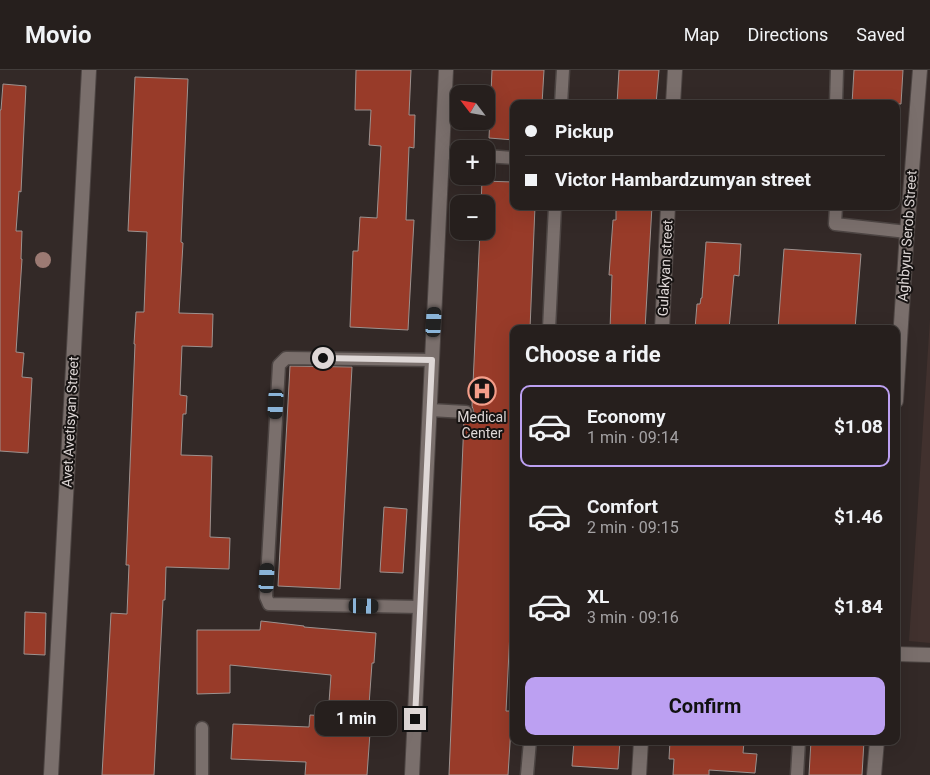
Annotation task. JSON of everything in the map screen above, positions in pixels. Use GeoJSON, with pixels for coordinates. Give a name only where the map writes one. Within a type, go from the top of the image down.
{"type":"FeatureCollection","features":[{"type":"Feature","properties":{"kind":"street","name":"Avet Avetisyan Street"},"geometry":{"type":"LineString","coordinates":[[51,775],[89,70]]}},
{"type":"Feature","properties":{"kind":"street"},"geometry":{"type":"LineString","coordinates":[[412,775],[446,70]]}},
{"type":"Feature","properties":{"kind":"street"},"geometry":{"type":"LineString","coordinates":[[673,100],[675,70]]}},
{"type":"Feature","properties":{"kind":"street","name":"Aghbyur Serob Street"},"geometry":{"type":"LineString","coordinates":[[900,342],[920,70]]}},
{"type":"Feature","properties":{"kind":"street","name":"Gulakyan street"},"geometry":{"type":"LineString","coordinates":[[662,325],[668,210]]}},
{"type":"Feature","properties":{"kind":"street"},"geometry":{"type":"LineString","coordinates":[[900,654],[930,655]]}},
{"type":"Feature","properties":{"kind":"street"},"geometry":{"type":"LineString","coordinates":[[639,775],[641,745]]}},
{"type":"Feature","properties":{"kind":"street"},"geometry":{"type":"LineString","coordinates":[[874,775],[877,745]]}},
{"type":"Feature","properties":{"kind":"lane"},"geometry":{"type":"LineString","coordinates":[[561,100],[563,70]]}},
{"type":"Feature","properties":{"kind":"lane"},"geometry":{"type":"LineString","coordinates":[[836,70],[836,100]]}},
{"type":"Feature","properties":{"kind":"lane"},"geometry":{"type":"LineString","coordinates":[[442,153],[450,153]]}},
{"type":"Feature","properties":{"kind":"lane"},"geometry":{"type":"LineString","coordinates":[[495,157],[510,158]]}},
{"type":"Feature","properties":{"kind":"lane"},"geometry":{"type":"LineString","coordinates":[[549,325],[555,210]]}},
{"type":"Feature","properties":{"kind":"lane"},"geometry":{"type":"LineString","coordinates":[[836,210],[835,224],[907,232]]}},
{"type":"Feature","properties":{"kind":"lane"},"geometry":{"type":"LineString","coordinates":[[420,606],[269,604],[266,597],[278,365],[286,358],[432,360]]}},
{"type":"Feature","properties":{"kind":"lane"},"geometry":{"type":"LineString","coordinates":[[430,410],[466,412]]}},
{"type":"Feature","properties":{"kind":"lane"},"geometry":{"type":"LineString","coordinates":[[202,728],[202,775]]}},
{"type":"Feature","properties":{"kind":"lane"},"geometry":{"type":"LineString","coordinates":[[527,775],[530,745]]}},
{"type":"Feature","properties":{"kind":"lane"},"geometry":{"type":"LineString","coordinates":[[797,775],[799,745]]}},
{"type":"Feature","properties":{"kind":"shaded area"},"geometry":{"type":"Polygon","coordinates":[[[930,319],[930,643],[909,641],[930,319]]]}},
{"type":"Feature","properties":{"kind":"building"},"geometry":{"type":"Polygon","coordinates":[[[356,70],[411,70],[409,115],[415,115],[414,148],[409,147],[406,220],[414,220],[408,330],[350,327],[353,251],[358,251],[360,217],[377,218],[381,146],[369,145],[371,110],[355,110],[356,70]]]}},
{"type":"Feature","properties":{"kind":"building"},"geometry":{"type":"Polygon","coordinates":[[[492,70],[544,70],[542,100],[510,100],[510,140],[489,138],[489,130],[495,130],[495,85],[491,85],[492,70]]]}},
{"type":"Feature","properties":{"kind":"building"},"geometry":{"type":"Polygon","coordinates":[[[619,70],[659,70],[656,100],[617,100],[619,70]]]}},
{"type":"Feature","properties":{"kind":"building"},"geometry":{"type":"Polygon","coordinates":[[[854,70],[903,70],[901,104],[900,100],[852,100],[854,70]]]}},
{"type":"Feature","properties":{"kind":"building"},"geometry":{"type":"Polygon","coordinates":[[[135,77],[188,79],[179,313],[213,314],[212,347],[182,346],[180,395],[187,396],[186,414],[183,414],[181,455],[212,456],[210,537],[230,538],[229,569],[166,567],[154,775],[102,775],[111,613],[127,614],[129,565],[126,565],[134,344],[136,312],[144,312],[147,232],[128,231],[135,77]]]}},
{"type":"Feature","properties":{"kind":"building"},"geometry":{"type":"Polygon","coordinates":[[[3,84],[26,86],[21,192],[19,191],[16,231],[22,231],[22,259],[16,352],[24,353],[22,377],[32,378],[28,453],[0,451],[0,110],[3,84]]]}},
{"type":"Feature","properties":{"kind":"building"},"geometry":{"type":"Polygon","coordinates":[[[495,181],[510,182],[510,210],[535,210],[530,325],[510,325],[510,632],[506,711],[510,711],[508,775],[449,775],[464,420],[471,418],[474,413],[472,406],[480,240],[495,240],[495,195],[481,195],[482,185],[495,185],[495,181]]]}},
{"type":"Feature","properties":{"kind":"building"},"geometry":{"type":"Polygon","coordinates":[[[616,210],[652,210],[645,325],[610,325],[612,275],[609,275],[613,220],[616,220],[616,210]]]}},
{"type":"Feature","properties":{"kind":"building"},"geometry":{"type":"Polygon","coordinates":[[[706,242],[741,244],[739,276],[734,275],[729,325],[695,325],[697,304],[700,304],[706,242]]]}},
{"type":"Feature","properties":{"kind":"building"},"geometry":{"type":"Polygon","coordinates":[[[784,249],[861,254],[855,325],[778,325],[784,249]]]}},
{"type":"Feature","properties":{"kind":"building"},"geometry":{"type":"Polygon","coordinates":[[[290,366],[352,367],[340,589],[278,586],[290,366]]]}},
{"type":"Feature","properties":{"kind":"building"},"geometry":{"type":"Polygon","coordinates":[[[384,507],[407,509],[403,573],[380,572],[384,507]]]}},
{"type":"Feature","properties":{"kind":"building"},"geometry":{"type":"Polygon","coordinates":[[[25,612],[46,613],[45,655],[24,654],[25,612]]]}},
{"type":"Feature","properties":{"kind":"building"},"geometry":{"type":"Polygon","coordinates":[[[261,621],[304,627],[376,633],[368,719],[371,719],[367,775],[305,775],[306,762],[231,759],[233,724],[309,727],[310,715],[328,716],[331,675],[230,665],[230,693],[197,694],[197,630],[260,630],[261,621]]]}},
{"type":"Feature","properties":{"kind":"building"},"geometry":{"type":"Polygon","coordinates":[[[574,745],[620,745],[618,769],[572,766],[574,745]]]}},
{"type":"Feature","properties":{"kind":"building"},"geometry":{"type":"Polygon","coordinates":[[[670,745],[744,745],[743,753],[757,754],[755,773],[709,770],[709,775],[673,775],[674,759],[669,759],[670,745]]]}},
{"type":"Feature","properties":{"kind":"building"},"geometry":{"type":"Polygon","coordinates":[[[811,745],[864,745],[862,775],[809,775],[811,745]]]}},
{"type":"Feature","properties":{"kind":"place","name":"Medical Center"},"geometry":{"type":"Point","coordinates":[482,391]}},
{"type":"Feature","properties":{"kind":"route"},"geometry":{"type":"LineString","coordinates":[[323,358],[432,360],[415,719]]}}]}
